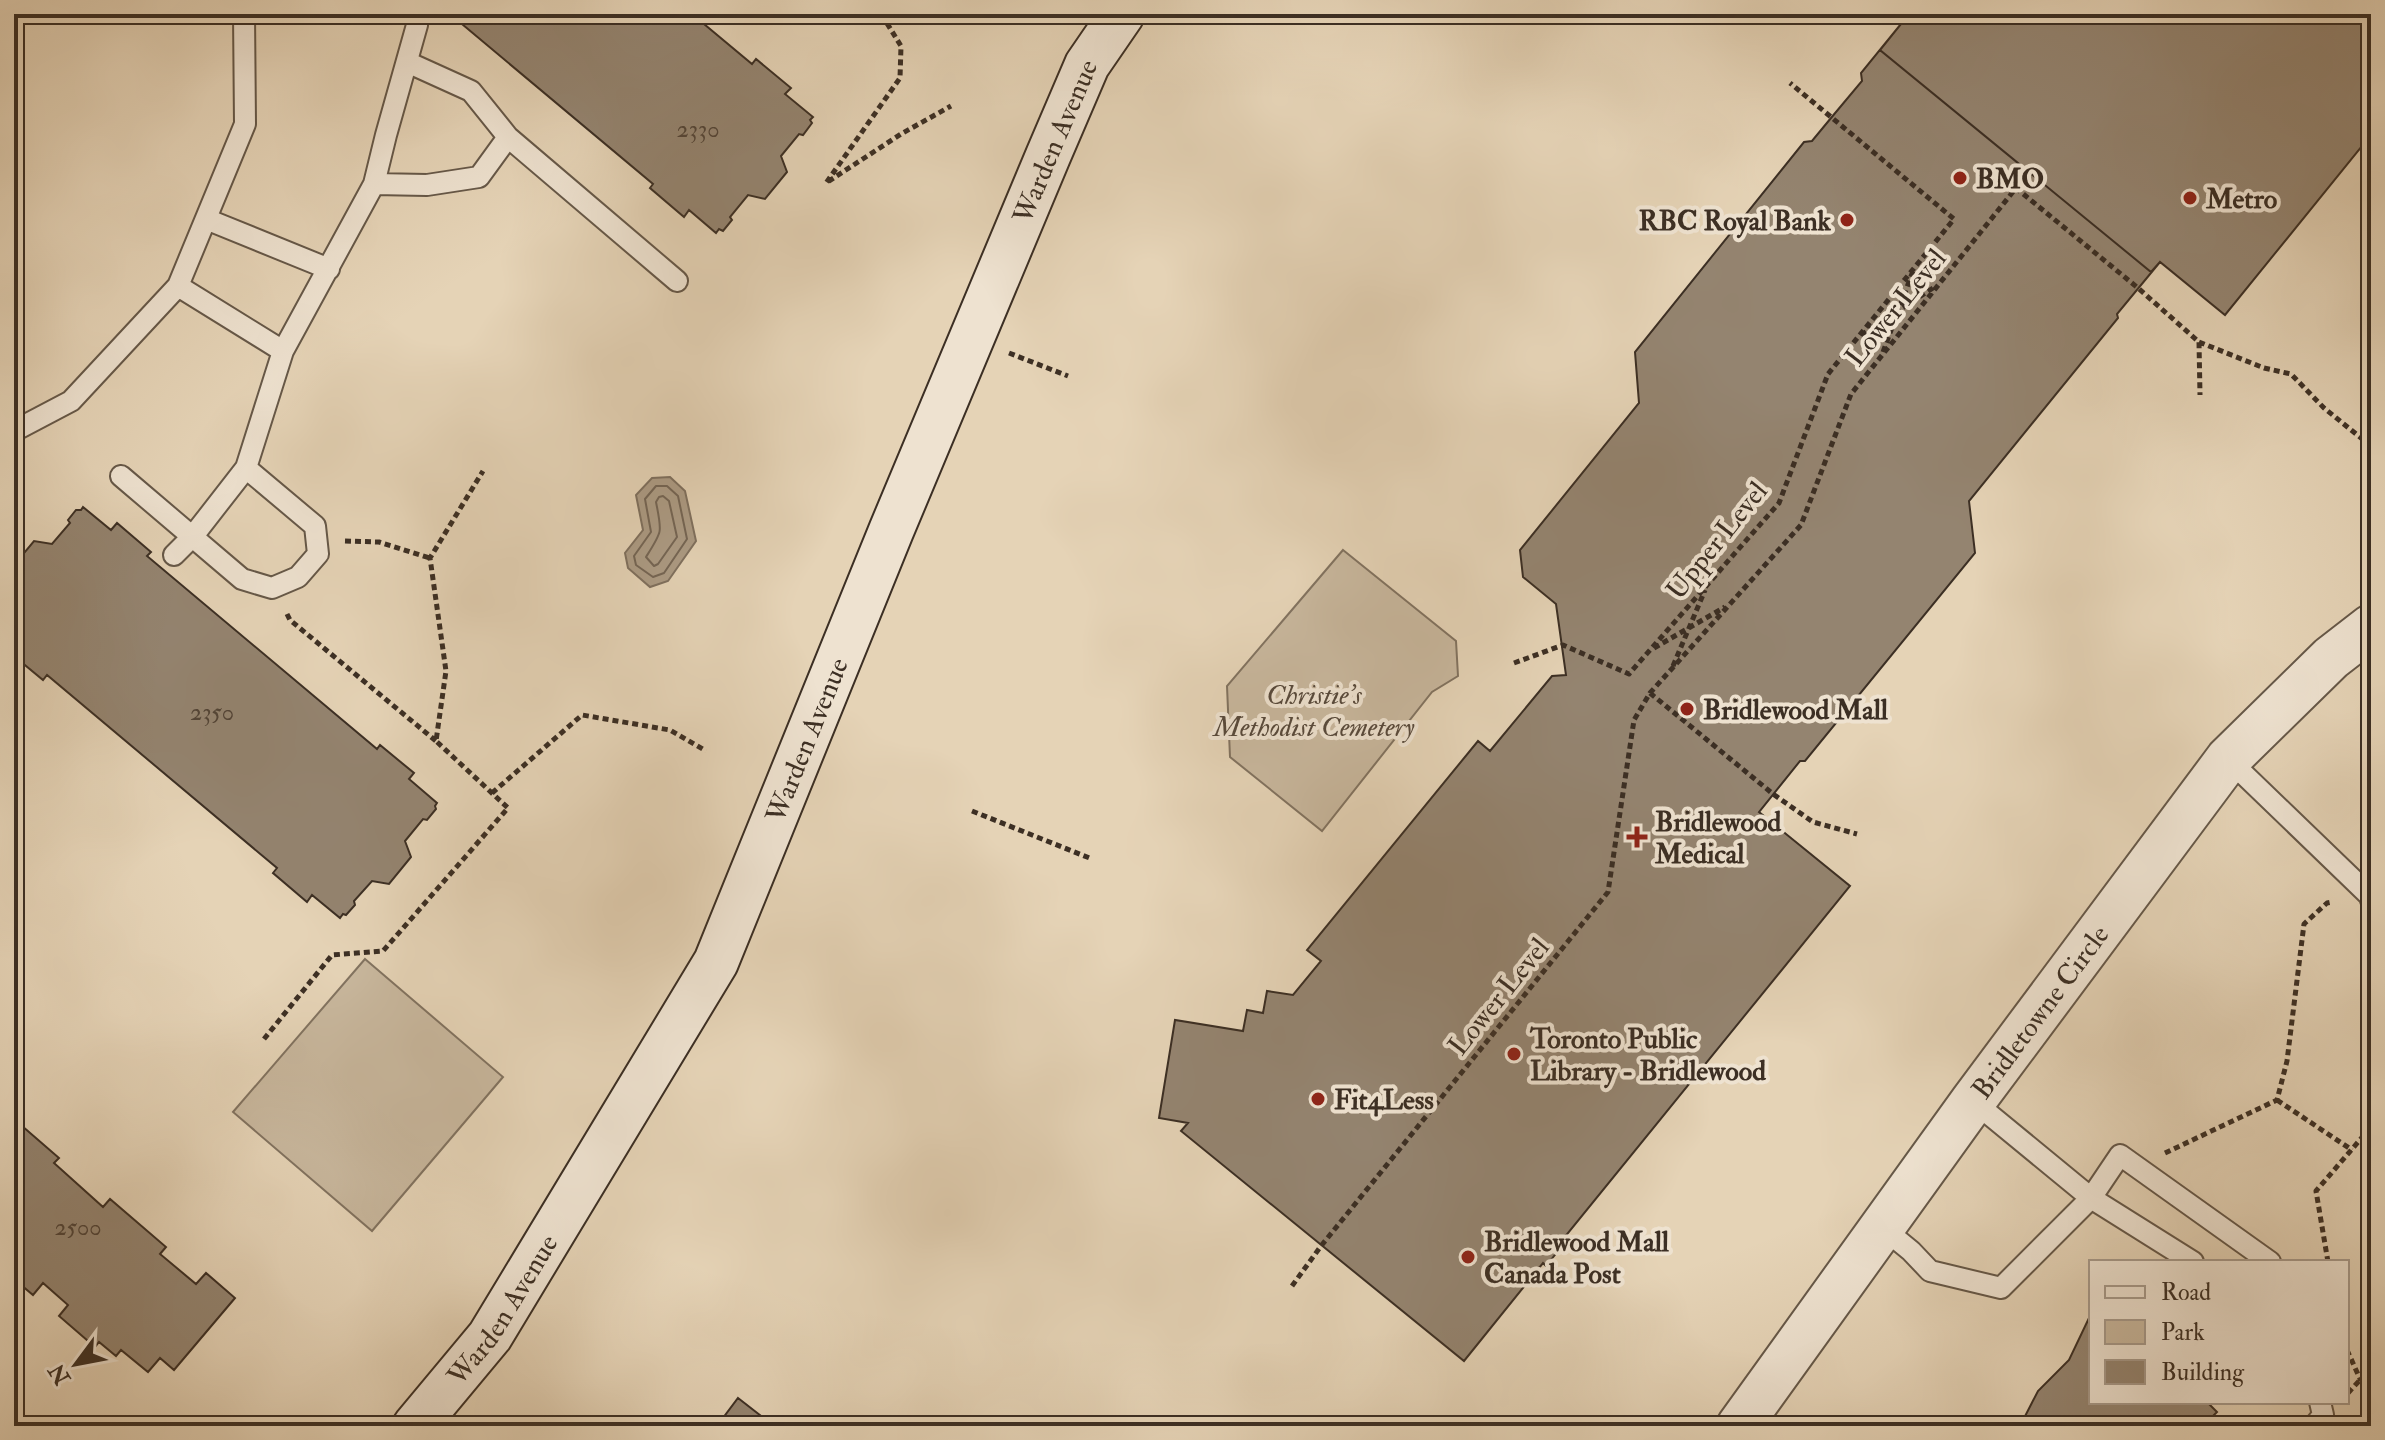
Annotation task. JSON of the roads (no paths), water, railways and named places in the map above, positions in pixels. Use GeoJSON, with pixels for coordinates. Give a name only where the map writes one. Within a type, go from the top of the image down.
{"type":"FeatureCollection","features":[{"type":"Feature","properties":{"kind":"main road","name":"Warden Avenue"},"geometry":{"type":"LineString","coordinates":[[415,1426],[490,1336],[716,962],[1087,65],[1122,14]]}},
{"type":"Feature","properties":{"kind":"main road","name":"Bridletowne Circle"},"geometry":{"type":"LineString","coordinates":[[1739,1426],[1973,1101],[2228,759],[2331,658],[2371,627]]}},
{"type":"Feature","properties":{"kind":"lane"},"geometry":{"type":"LineString","coordinates":[[14,431],[71,401],[178,286],[245,124],[244,14]]}},
{"type":"Feature","properties":{"kind":"lane"},"geometry":{"type":"LineString","coordinates":[[174,555],[193,536],[246,468],[283,351],[374,184],[417,25]]}},
{"type":"Feature","properties":{"kind":"lane"},"geometry":{"type":"LineString","coordinates":[[407,62],[471,91],[508,137],[677,281]]}},
{"type":"Feature","properties":{"kind":"lane"},"geometry":{"type":"LineString","coordinates":[[374,184],[427,185],[479,177],[508,137]]}},
{"type":"Feature","properties":{"kind":"lane"},"geometry":{"type":"LineString","coordinates":[[206,219],[329,269]]}},
{"type":"Feature","properties":{"kind":"lane"},"geometry":{"type":"LineString","coordinates":[[178,286],[283,351]]}},
{"type":"Feature","properties":{"kind":"lane"},"geometry":{"type":"LineString","coordinates":[[121,476],[242,579],[272,588],[298,577],[318,554],[315,526],[246,468]]}},
{"type":"Feature","properties":{"kind":"lane"},"geometry":{"type":"LineString","coordinates":[[2228,759],[2371,897]]}},
{"type":"Feature","properties":{"kind":"lane"},"geometry":{"type":"LineString","coordinates":[[1973,1101],[2091,1198],[2190,1260]]}},
{"type":"Feature","properties":{"kind":"lane"},"geometry":{"type":"LineString","coordinates":[[1883,1228],[1930,1271],[2001,1288],[2091,1198],[2120,1155],[2267,1260]]}},
{"type":"Feature","properties":{"kind":"lane"},"geometry":{"type":"LineString","coordinates":[[2314,1426],[2323,1415],[2320,1404]]}},
{"type":"Feature","properties":{"kind":"water"},"geometry":{"type":"Polygon","coordinates":[[[670,477],[685,491],[696,541],[668,581],[650,587],[628,568],[625,553],[643,530],[636,495],[652,478],[670,477]]]}},
{"type":"Feature","properties":{"kind":"place","name":"BMO"},"geometry":{"type":"Point","coordinates":[1960,178]}},
{"type":"Feature","properties":{"kind":"place","name":"Metro"},"geometry":{"type":"Point","coordinates":[2190,198]}},
{"type":"Feature","properties":{"kind":"place","name":"RBC Royal Bank"},"geometry":{"type":"Point","coordinates":[1847,220]}},
{"type":"Feature","properties":{"kind":"place","name":"Bridlewood Mall"},"geometry":{"type":"Point","coordinates":[1687,709]}},
{"type":"Feature","properties":{"kind":"place","name":"Bridlewood Medical"},"geometry":{"type":"Point","coordinates":[1637,837]}},
{"type":"Feature","properties":{"kind":"place","name":"Toronto Public Library - Bridlewood"},"geometry":{"type":"Point","coordinates":[1514,1054]}},
{"type":"Feature","properties":{"kind":"place","name":"Fit4Less"},"geometry":{"type":"Point","coordinates":[1318,1099]}},
{"type":"Feature","properties":{"kind":"place","name":"Bridlewood Mall Canada Post"},"geometry":{"type":"Point","coordinates":[1468,1257]}},
{"type":"Feature","properties":{"kind":"park label","name":"Christie's Methodist Cemetery"},"geometry":{"type":"Point","coordinates":[1314,710]}}]}
